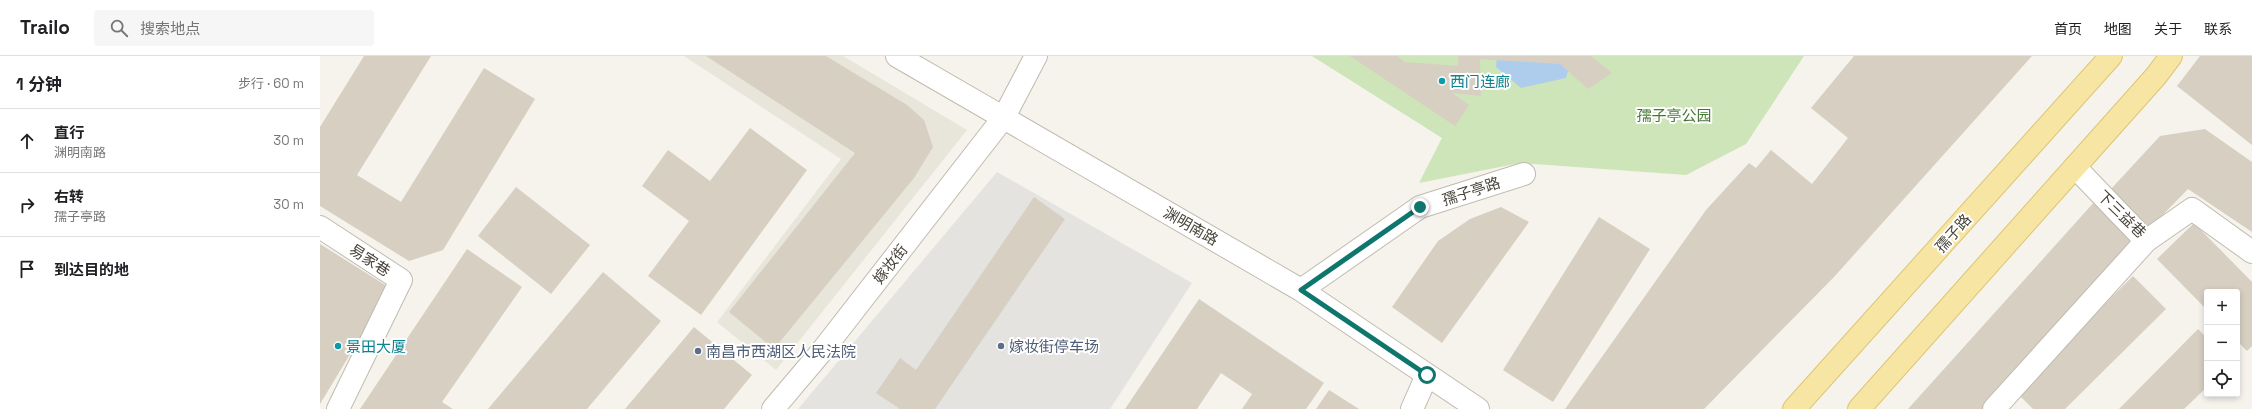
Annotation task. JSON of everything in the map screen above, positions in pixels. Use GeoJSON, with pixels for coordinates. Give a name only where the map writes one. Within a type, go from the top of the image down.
{"type":"FeatureCollection","features":[{"type":"Feature","properties":{"kind":"main road","name":"孺子路"},"geometry":{"type":"LineString","coordinates":[[1794,409],[2111,56]]}},
{"type":"Feature","properties":{"kind":"main road"},"geometry":{"type":"LineString","coordinates":[[1859,409],[2075,167],[2171,56]]}},
{"type":"Feature","properties":{"kind":"street","name":"渊明南路"},"geometry":{"type":"LineString","coordinates":[[897,56],[1301,290],[1478,409]]}},
{"type":"Feature","properties":{"kind":"street","name":"嫁妆街"},"geometry":{"type":"LineString","coordinates":[[773,409],[822,351],[1004,117],[1036,56]]}},
{"type":"Feature","properties":{"kind":"street","name":"下三益巷"},"geometry":{"type":"LineString","coordinates":[[2075,167],[2146,241],[2192,209],[2252,252]]}},
{"type":"Feature","properties":{"kind":"street","name":"孺子亭路"},"geometry":{"type":"LineString","coordinates":[[1301,290],[1420,207],[1524,174]]}},
{"type":"Feature","properties":{"kind":"street","name":"易家巷"},"geometry":{"type":"LineString","coordinates":[[320,227],[401,280],[338,409]]}},
{"type":"Feature","properties":{"kind":"street"},"geometry":{"type":"LineString","coordinates":[[1994,409],[2146,241]]}},
{"type":"Feature","properties":{"kind":"street"},"geometry":{"type":"LineString","coordinates":[[1412,409],[1427,375]]}},
{"type":"Feature","properties":{"kind":"shaded area"},"geometry":{"type":"Polygon","coordinates":[[[684,56],[843,56],[967,130],[776,370],[717,322],[841,159],[684,56]]]}},
{"type":"Feature","properties":{"kind":"shaded area","name":"嫁妆街停车场"},"geometry":{"type":"Polygon","coordinates":[[[997,172],[1192,283],[1110,409],[798,409],[997,172]]]}},
{"type":"Feature","properties":{"kind":"green space","name":"孺子亭公园"},"geometry":{"type":"Polygon","coordinates":[[[1312,56],[1804,56],[1746,144],[1686,175],[1520,163],[1419,183],[1442,138],[1312,56]]]}},
{"type":"Feature","properties":{"kind":"water"},"geometry":{"type":"Polygon","coordinates":[[[1497,56],[1572,56],[1566,78],[1521,88],[1496,67],[1497,56]]]}},
{"type":"Feature","properties":{"kind":"building"},"geometry":{"type":"Polygon","coordinates":[[[364,56],[431,56],[357,175],[401,202],[484,68],[535,99],[443,250],[409,261],[320,206],[320,127],[364,56]]]}},
{"type":"Feature","properties":{"kind":"building"},"geometry":{"type":"Polygon","coordinates":[[[706,56],[826,56],[907,105],[924,120],[933,147],[914,178],[774,349],[729,312],[855,153],[706,56]]]}},
{"type":"Feature","properties":{"kind":"building","name":"西门连廊"},"geometry":{"type":"Polygon","coordinates":[[[1350,56],[1397,56],[1405,62],[1458,66],[1458,56],[1591,56],[1612,73],[1588,89],[1560,64],[1480,59],[1481,96],[1452,93],[1469,105],[1455,126],[1350,56]]]}},
{"type":"Feature","properties":{"kind":"building"},"geometry":{"type":"Polygon","coordinates":[[[1854,56],[2032,56],[1834,277],[1704,409],[1565,409],[1706,210],[1749,163],[1756,168],[1771,150],[1812,184],[1848,138],[1811,108],[1854,56]]]}},
{"type":"Feature","properties":{"kind":"building"},"geometry":{"type":"Polygon","coordinates":[[[2200,56],[2252,56],[2252,145],[2177,86],[2200,56]]]}},
{"type":"Feature","properties":{"kind":"building"},"geometry":{"type":"Polygon","coordinates":[[[750,128],[807,170],[701,315],[648,276],[689,221],[642,186],[668,150],[710,181],[750,128]]]}},
{"type":"Feature","properties":{"kind":"building"},"geometry":{"type":"Polygon","coordinates":[[[2205,129],[2252,162],[2252,232],[2188,189],[2150,228],[2111,189],[2160,136],[2205,129]]]}},
{"type":"Feature","properties":{"kind":"building"},"geometry":{"type":"Polygon","coordinates":[[[516,187],[590,245],[551,294],[478,236],[516,187]]]}},
{"type":"Feature","properties":{"kind":"building"},"geometry":{"type":"Polygon","coordinates":[[[1034,197],[1065,219],[935,409],[900,409],[876,393],[900,358],[916,370],[1034,197]]]}},
{"type":"Feature","properties":{"kind":"building"},"geometry":{"type":"Polygon","coordinates":[[[2096,200],[2136,246],[1985,409],[1908,409],[2096,200]]]}},
{"type":"Feature","properties":{"kind":"building"},"geometry":{"type":"Polygon","coordinates":[[[1501,207],[1529,222],[1442,343],[1392,307],[1438,241],[1470,219],[1501,207]]]}},
{"type":"Feature","properties":{"kind":"building"},"geometry":{"type":"Polygon","coordinates":[[[1599,217],[1650,249],[1553,402],[1503,370],[1599,217]]]}},
{"type":"Feature","properties":{"kind":"building"},"geometry":{"type":"Polygon","coordinates":[[[2194,223],[2252,282],[2252,346],[2247,351],[2240,344],[2240,289],[2204,289],[2204,307],[2157,259],[2194,223]]]}},
{"type":"Feature","properties":{"kind":"building","name":"景田大厦"},"geometry":{"type":"Polygon","coordinates":[[[320,244],[390,288],[320,404],[320,244]]]}},
{"type":"Feature","properties":{"kind":"building"},"geometry":{"type":"Polygon","coordinates":[[[467,249],[522,287],[442,402],[453,409],[360,409],[467,249]]]}},
{"type":"Feature","properties":{"kind":"building"},"geometry":{"type":"Polygon","coordinates":[[[603,272],[661,321],[587,409],[488,409],[603,272]]]}},
{"type":"Feature","properties":{"kind":"building"},"geometry":{"type":"Polygon","coordinates":[[[2133,276],[2166,309],[2065,409],[2033,409],[2016,392],[2133,276]]]}},
{"type":"Feature","properties":{"kind":"building"},"geometry":{"type":"Polygon","coordinates":[[[1199,299],[1324,383],[1306,409],[1242,409],[1252,394],[1221,373],[1197,409],[1125,409],[1199,299]]]}},
{"type":"Feature","properties":{"kind":"building","name":"南昌市西湖区人民法院"},"geometry":{"type":"Polygon","coordinates":[[[694,327],[752,375],[724,409],[625,409],[694,327]]]}},
{"type":"Feature","properties":{"kind":"building"},"geometry":{"type":"Polygon","coordinates":[[[2198,329],[2204,335],[2204,390],[2184,409],[2119,409],[2198,329]]]}},
{"type":"Feature","properties":{"kind":"building"},"geometry":{"type":"Polygon","coordinates":[[[1329,390],[1359,409],[1316,409],[1329,390]]]}},
{"type":"Feature","properties":{"kind":"place","name":"西门连廊"},"geometry":{"type":"Point","coordinates":[1442,81]}},
{"type":"Feature","properties":{"kind":"place","name":"景田大厦"},"geometry":{"type":"Point","coordinates":[338,346]}},
{"type":"Feature","properties":{"kind":"place","name":"嫁妆街停车场"},"geometry":{"type":"Point","coordinates":[1001,346]}},
{"type":"Feature","properties":{"kind":"place","name":"南昌市西湖区人民法院"},"geometry":{"type":"Point","coordinates":[698,351]}},
{"type":"Feature","properties":{"kind":"route"},"geometry":{"type":"LineString","coordinates":[[1420,207],[1301,290],[1427,375]]}}]}
